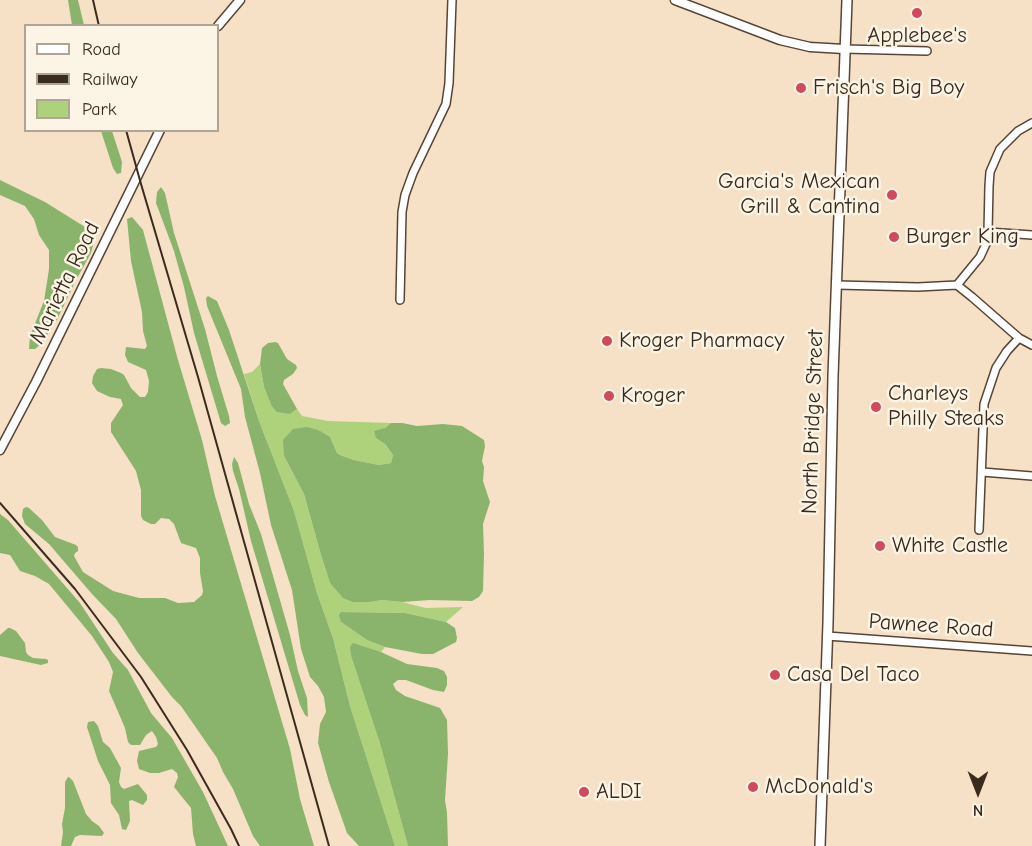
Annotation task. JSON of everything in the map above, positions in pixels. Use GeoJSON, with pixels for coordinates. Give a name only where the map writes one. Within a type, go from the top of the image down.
{"type":"FeatureCollection","features":[{"type":"Feature","properties":{"kind":"main road","name":"North Bridge Street"},"geometry":{"type":"LineString","coordinates":[[820,846],[847,0]]}},
{"type":"Feature","properties":{"kind":"street"},"geometry":{"type":"LineString","coordinates":[[219,25],[240,0]]}},
{"type":"Feature","properties":{"kind":"street"},"geometry":{"type":"LineString","coordinates":[[400,300],[402,212],[412,173],[446,104],[452,0]]}},
{"type":"Feature","properties":{"kind":"street"},"geometry":{"type":"LineString","coordinates":[[675,0],[773,37],[810,47],[927,51]]}},
{"type":"Feature","properties":{"kind":"street"},"geometry":{"type":"LineString","coordinates":[[957,285],[980,257],[986,244],[990,172],[994,161],[1008,140],[1032,123]]}},
{"type":"Feature","properties":{"kind":"street","name":"Marietta Road"},"geometry":{"type":"LineString","coordinates":[[0,450],[159,132]]}},
{"type":"Feature","properties":{"kind":"street"},"geometry":{"type":"LineString","coordinates":[[988,232],[1032,235]]}},
{"type":"Feature","properties":{"kind":"street"},"geometry":{"type":"LineString","coordinates":[[837,285],[918,287],[957,285],[1019,338],[1032,345]]}},
{"type":"Feature","properties":{"kind":"street"},"geometry":{"type":"LineString","coordinates":[[979,530],[984,404],[996,368],[1019,338]]}},
{"type":"Feature","properties":{"kind":"street"},"geometry":{"type":"LineString","coordinates":[[982,472],[1032,476]]}},
{"type":"Feature","properties":{"kind":"street","name":"Pawnee Road"},"geometry":{"type":"LineString","coordinates":[[827,636],[1032,651]]}},
{"type":"Feature","properties":{"kind":"green space"},"geometry":{"type":"Polygon","coordinates":[[[68,0],[78,0],[84,24],[72,24],[68,0]]]}},
{"type":"Feature","properties":{"kind":"green space"},"geometry":{"type":"Polygon","coordinates":[[[101,132],[112,132],[122,162],[121,173],[117,174],[101,132]]]}},
{"type":"Feature","properties":{"kind":"green space"},"geometry":{"type":"Polygon","coordinates":[[[0,180],[45,202],[93,232],[94,242],[91,253],[57,320],[35,349],[29,349],[30,336],[44,301],[49,269],[49,250],[25,206],[0,195],[0,180]]]}},
{"type":"Feature","properties":{"kind":"green space"},"geometry":{"type":"Polygon","coordinates":[[[161,187],[165,193],[174,233],[205,329],[229,416],[230,423],[225,426],[221,423],[194,333],[174,251],[156,203],[157,192],[161,187]]]}},
{"type":"Feature","properties":{"kind":"green space"},"geometry":{"type":"Polygon","coordinates":[[[132,217],[143,230],[202,440],[215,496],[290,749],[300,799],[314,846],[260,846],[253,836],[217,758],[181,706],[138,653],[116,619],[49,544],[25,524],[22,516],[23,509],[29,508],[55,537],[76,545],[78,551],[74,556],[83,572],[113,591],[139,598],[165,598],[178,603],[194,602],[202,595],[200,558],[196,548],[181,543],[174,524],[169,519],[161,518],[155,524],[151,524],[143,520],[141,516],[141,490],[136,471],[111,432],[111,423],[123,405],[121,399],[97,391],[92,383],[97,369],[111,369],[124,375],[131,388],[140,397],[145,397],[148,392],[149,381],[146,370],[128,362],[125,355],[126,347],[145,349],[147,346],[131,261],[127,219],[132,217]]]}},
{"type":"Feature","properties":{"kind":"green space"},"geometry":{"type":"Polygon","coordinates":[[[208,296],[217,301],[229,330],[259,421],[294,511],[317,593],[333,638],[350,706],[395,846],[359,846],[347,833],[329,782],[318,743],[320,724],[326,712],[324,697],[310,677],[301,649],[292,590],[271,525],[245,417],[241,389],[207,306],[208,296]]]}},
{"type":"Feature","properties":{"kind":"green space"},"geometry":{"type":"Polygon","coordinates":[[[268,343],[278,343],[287,359],[297,368],[284,380],[283,384],[297,409],[290,414],[277,412],[271,405],[264,387],[260,364],[262,348],[268,343]]]}},
{"type":"Feature","properties":{"kind":"green space"},"geometry":{"type":"Polygon","coordinates":[[[260,364],[264,387],[271,405],[290,414],[297,409],[302,416],[328,421],[391,423],[376,438],[385,444],[393,455],[391,463],[379,465],[340,455],[330,437],[284,456],[304,494],[330,583],[370,602],[382,600],[402,602],[426,608],[463,607],[446,622],[405,613],[341,612],[341,622],[367,640],[385,647],[381,652],[353,644],[408,846],[395,846],[350,706],[333,638],[317,593],[294,511],[259,421],[244,374],[252,372],[260,364]]]}},
{"type":"Feature","properties":{"kind":"green space"},"geometry":{"type":"Polygon","coordinates":[[[391,423],[417,426],[443,424],[462,426],[484,440],[483,481],[490,502],[483,524],[483,591],[472,601],[353,602],[343,598],[330,583],[304,494],[284,456],[283,440],[293,429],[307,427],[330,437],[340,455],[379,465],[391,463],[393,455],[385,444],[376,438],[374,431],[385,428],[391,423]]]}},
{"type":"Feature","properties":{"kind":"green space"},"geometry":{"type":"Polygon","coordinates":[[[234,457],[261,534],[290,635],[307,698],[308,717],[300,705],[251,541],[233,471],[234,457]]]}},
{"type":"Feature","properties":{"kind":"green space"},"geometry":{"type":"Polygon","coordinates":[[[0,514],[8,520],[80,603],[113,653],[128,670],[151,713],[172,738],[203,792],[228,846],[196,846],[191,808],[174,787],[178,777],[177,773],[172,769],[150,773],[139,769],[137,761],[139,751],[156,747],[158,744],[156,737],[152,731],[146,735],[140,745],[131,745],[128,742],[125,728],[109,691],[113,672],[109,662],[92,636],[49,584],[20,571],[10,555],[0,553],[0,514]]]}},
{"type":"Feature","properties":{"kind":"green space"},"geometry":{"type":"Polygon","coordinates":[[[341,612],[405,613],[446,622],[455,628],[457,638],[456,642],[433,654],[385,647],[367,640],[341,622],[339,615],[341,612]]]}},
{"type":"Feature","properties":{"kind":"green space"},"geometry":{"type":"Polygon","coordinates":[[[8,628],[16,631],[25,643],[28,655],[33,658],[46,659],[48,663],[41,665],[0,656],[0,635],[8,628]]]}},
{"type":"Feature","properties":{"kind":"green space"},"geometry":{"type":"Polygon","coordinates":[[[353,643],[407,664],[437,668],[444,671],[447,677],[444,692],[406,680],[398,680],[393,684],[396,690],[405,696],[440,708],[447,720],[448,754],[445,800],[448,846],[408,846],[379,740],[351,655],[350,647],[353,643]]]}},
{"type":"Feature","properties":{"kind":"green space"},"geometry":{"type":"Polygon","coordinates":[[[94,721],[103,742],[110,748],[121,768],[119,782],[121,787],[124,789],[138,784],[147,795],[147,800],[143,805],[129,801],[130,821],[126,830],[122,829],[119,815],[111,803],[110,785],[98,761],[87,727],[88,722],[94,721]]]}},
{"type":"Feature","properties":{"kind":"green space"},"geometry":{"type":"Polygon","coordinates":[[[68,777],[73,781],[86,814],[104,833],[102,836],[80,835],[75,837],[71,846],[61,846],[65,782],[68,777]]]}},
{"type":"Feature","properties":{"kind":"railway"},"geometry":{"type":"LineString","coordinates":[[93,0],[99,24]]}},
{"type":"Feature","properties":{"kind":"railway"},"geometry":{"type":"LineString","coordinates":[[127,132],[198,377],[329,846]]}},
{"type":"Feature","properties":{"kind":"railway"},"geometry":{"type":"LineString","coordinates":[[0,503],[75,589],[141,677],[187,750],[239,846]]}},
{"type":"Feature","properties":{"kind":"place","name":"Applebee's"},"geometry":{"type":"Point","coordinates":[917,13]}},
{"type":"Feature","properties":{"kind":"place","name":"Frisch's Big Boy"},"geometry":{"type":"Point","coordinates":[801,88]}},
{"type":"Feature","properties":{"kind":"place","name":"Garcia's Mexican Grill & Cantina"},"geometry":{"type":"Point","coordinates":[892,195]}},
{"type":"Feature","properties":{"kind":"place","name":"Burger King"},"geometry":{"type":"Point","coordinates":[894,237]}},
{"type":"Feature","properties":{"kind":"place","name":"Kroger Pharmacy"},"geometry":{"type":"Point","coordinates":[607,341]}},
{"type":"Feature","properties":{"kind":"place","name":"Kroger"},"geometry":{"type":"Point","coordinates":[609,396]}},
{"type":"Feature","properties":{"kind":"place","name":"Charleys Philly Steaks"},"geometry":{"type":"Point","coordinates":[876,407]}},
{"type":"Feature","properties":{"kind":"place","name":"White Castle"},"geometry":{"type":"Point","coordinates":[880,546]}},
{"type":"Feature","properties":{"kind":"place","name":"Casa Del Taco"},"geometry":{"type":"Point","coordinates":[775,675]}},
{"type":"Feature","properties":{"kind":"place","name":"McDonald's"},"geometry":{"type":"Point","coordinates":[753,787]}},
{"type":"Feature","properties":{"kind":"place","name":"ALDI"},"geometry":{"type":"Point","coordinates":[584,792]}}]}
